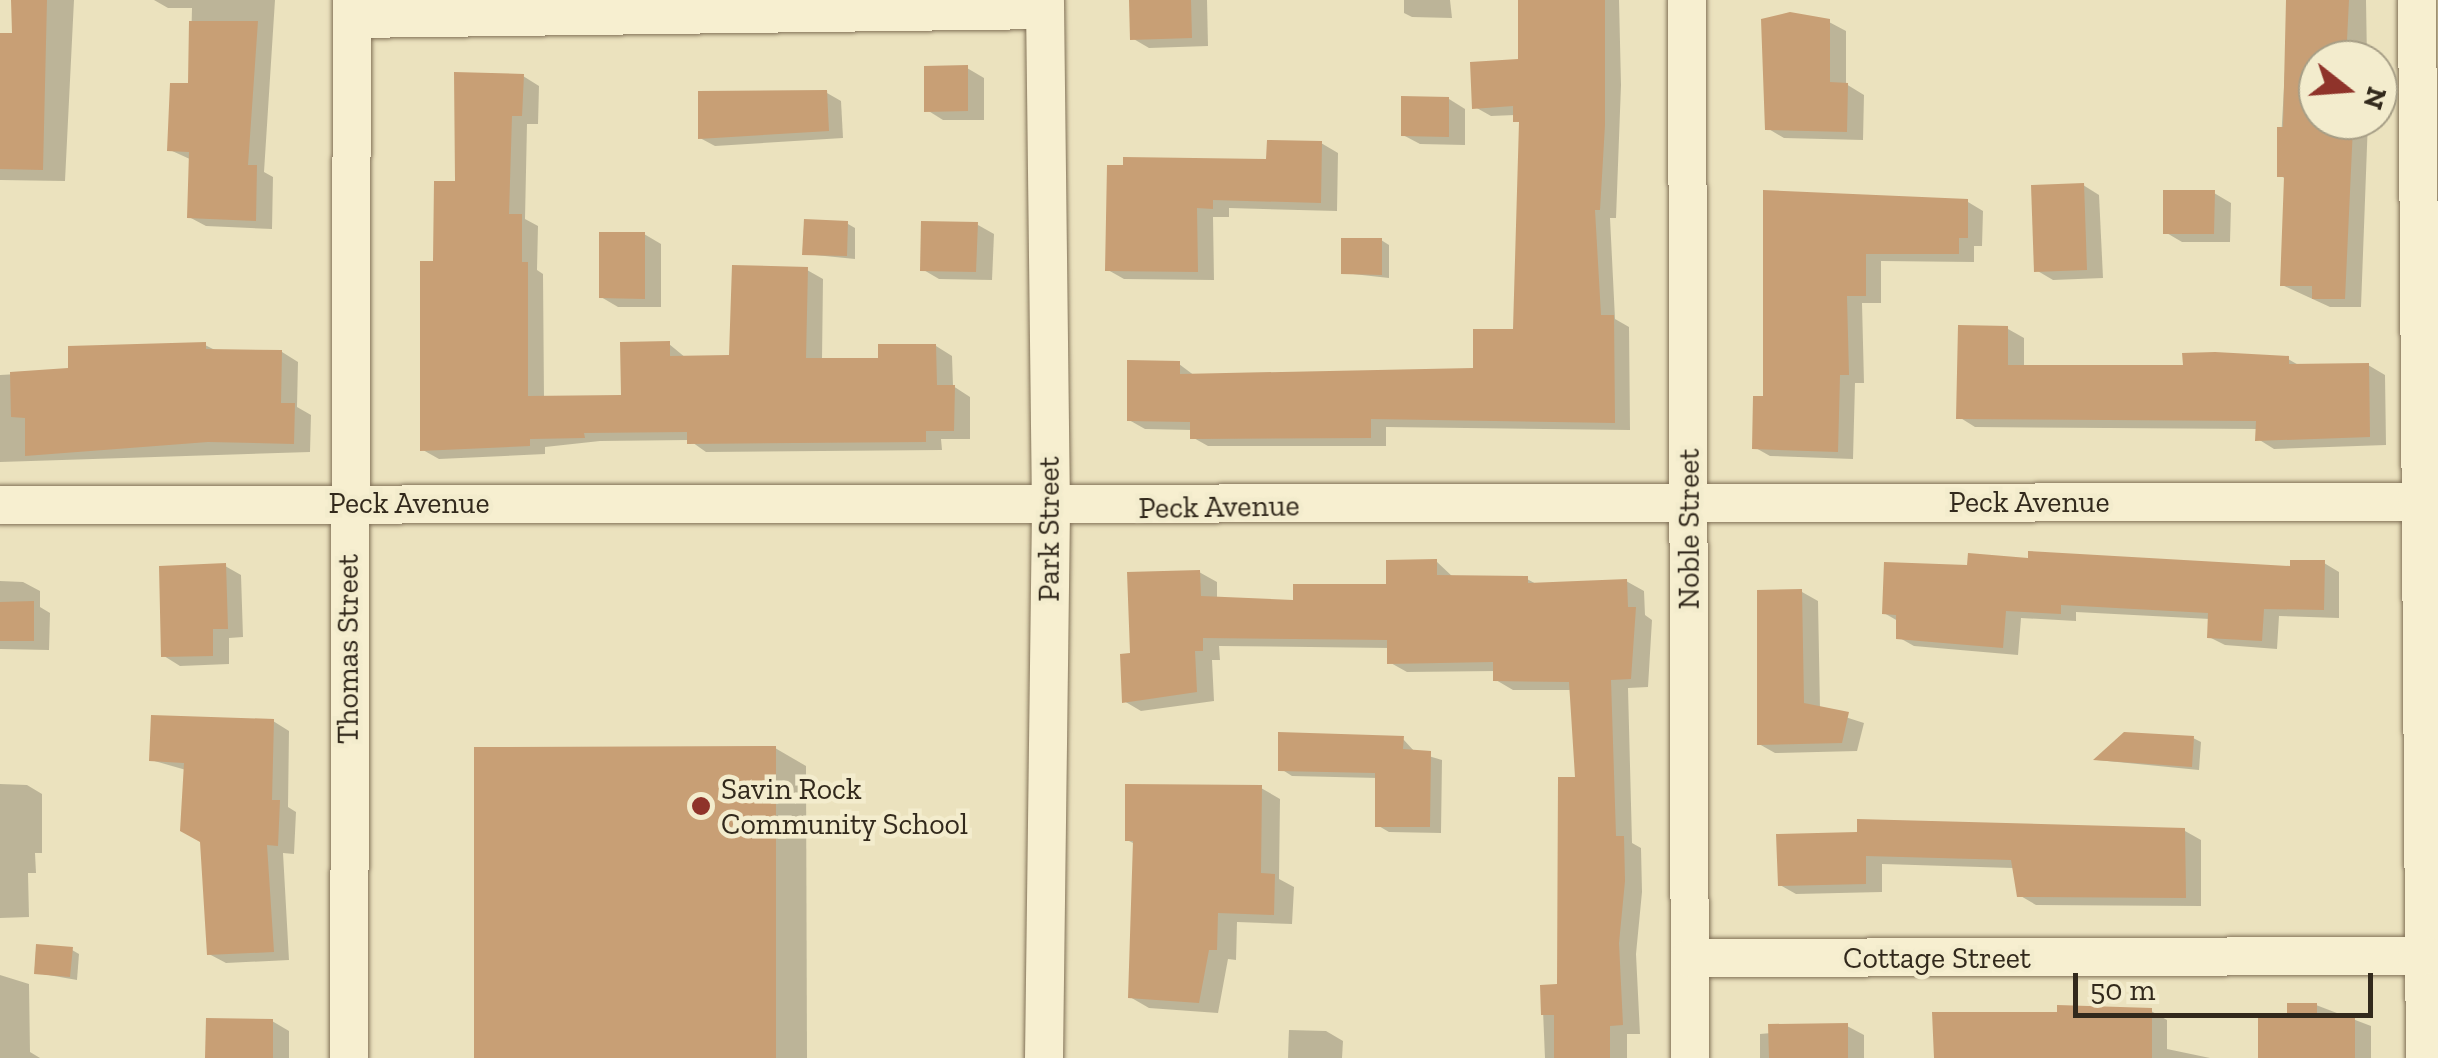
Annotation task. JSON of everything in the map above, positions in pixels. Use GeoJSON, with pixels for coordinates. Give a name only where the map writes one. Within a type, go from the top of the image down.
{"type":"FeatureCollection","features":[{"type":"Feature","properties":{"kind":"street","name":"Noble Street"},"geometry":{"type":"LineString","coordinates":[[1687,0],[1690,1058]]}},
{"type":"Feature","properties":{"kind":"street"},"geometry":{"type":"LineString","coordinates":[[2417,0],[2428,502],[2425,1058]]}},
{"type":"Feature","properties":{"kind":"street"},"geometry":{"type":"LineString","coordinates":[[352,9],[1045,5]]}},
{"type":"Feature","properties":{"kind":"street","name":"Park Street"},"geometry":{"type":"LineString","coordinates":[[1044,1058],[1051,509],[1045,5]]}},
{"type":"Feature","properties":{"kind":"street","name":"Thomas Street"},"geometry":{"type":"LineString","coordinates":[[349,1058],[352,9]]}},
{"type":"Feature","properties":{"kind":"street","name":"Peck Avenue"},"geometry":{"type":"LineString","coordinates":[[0,505],[348,503],[1051,509],[1689,502],[2428,502]]}},
{"type":"Feature","properties":{"kind":"street","name":"Cottage Street"},"geometry":{"type":"LineString","coordinates":[[1690,958],[2425,956]]}},
{"type":"Feature","properties":{"kind":"building"},"geometry":{"type":"Polygon","coordinates":[[[11,0],[47,0],[43,170],[0,169],[0,33],[12,33],[11,0]]]}},
{"type":"Feature","properties":{"kind":"building"},"geometry":{"type":"Polygon","coordinates":[[[1129,0],[1191,0],[1192,38],[1130,40],[1129,0]]]}},
{"type":"Feature","properties":{"kind":"building"},"geometry":{"type":"Polygon","coordinates":[[[1518,0],[1605,0],[1605,125],[1600,210],[1595,210],[1601,315],[1614,315],[1615,423],[1371,419],[1371,438],[1190,439],[1190,422],[1127,421],[1127,360],[1180,361],[1180,374],[1473,368],[1473,329],[1513,329],[1519,122],[1513,122],[1513,106],[1472,109],[1470,62],[1518,59],[1518,0]]]}},
{"type":"Feature","properties":{"kind":"building"},"geometry":{"type":"Polygon","coordinates":[[[2286,0],[2349,0],[2347,40],[2298,40],[2298,140],[2352,140],[2345,299],[2312,299],[2312,286],[2280,286],[2284,177],[2277,177],[2277,127],[2283,127],[2286,0]]]}},
{"type":"Feature","properties":{"kind":"building"},"geometry":{"type":"Polygon","coordinates":[[[1790,12],[1830,19],[1830,82],[1848,83],[1847,132],[1765,130],[1761,19],[1790,12]]]}},
{"type":"Feature","properties":{"kind":"building"},"geometry":{"type":"Polygon","coordinates":[[[189,21],[258,21],[248,165],[257,165],[256,221],[187,218],[189,152],[167,151],[170,83],[188,83],[189,21]]]}},
{"type":"Feature","properties":{"kind":"building"},"geometry":{"type":"Polygon","coordinates":[[[968,65],[968,111],[924,112],[924,66],[968,65]]]}},
{"type":"Feature","properties":{"kind":"building"},"geometry":{"type":"Polygon","coordinates":[[[454,72],[524,74],[522,116],[512,116],[509,214],[522,214],[522,262],[528,262],[528,396],[621,395],[620,342],[670,341],[670,356],[729,355],[732,265],[808,267],[806,358],[878,358],[878,344],[936,344],[937,385],[955,385],[954,431],[926,431],[926,442],[687,444],[687,432],[584,433],[585,438],[530,439],[530,446],[420,451],[420,261],[433,261],[434,181],[455,181],[454,72]]]}},
{"type":"Feature","properties":{"kind":"building"},"geometry":{"type":"Polygon","coordinates":[[[827,90],[829,131],[698,139],[698,91],[827,90]]]}},
{"type":"Feature","properties":{"kind":"building"},"geometry":{"type":"Polygon","coordinates":[[[1401,96],[1449,97],[1449,137],[1401,136],[1401,96]]]}},
{"type":"Feature","properties":{"kind":"building"},"geometry":{"type":"Polygon","coordinates":[[[1267,140],[1322,141],[1321,203],[1213,200],[1213,209],[1197,208],[1198,272],[1105,271],[1107,165],[1123,165],[1123,157],[1266,159],[1267,140]]]}},
{"type":"Feature","properties":{"kind":"building"},"geometry":{"type":"Polygon","coordinates":[[[2084,183],[2087,270],[2034,272],[2031,185],[2084,183]]]}},
{"type":"Feature","properties":{"kind":"building"},"geometry":{"type":"Polygon","coordinates":[[[1763,190],[1968,199],[1968,238],[1959,238],[1959,254],[1866,254],[1866,296],[1847,296],[1849,375],[1840,375],[1838,452],[1752,449],[1753,396],[1763,396],[1763,190]]]}},
{"type":"Feature","properties":{"kind":"building"},"geometry":{"type":"Polygon","coordinates":[[[2163,190],[2215,190],[2214,234],[2163,234],[2163,190]]]}},
{"type":"Feature","properties":{"kind":"building"},"geometry":{"type":"Polygon","coordinates":[[[804,219],[848,221],[847,256],[802,255],[804,219]]]}},
{"type":"Feature","properties":{"kind":"building"},"geometry":{"type":"Polygon","coordinates":[[[921,221],[978,222],[976,272],[920,271],[921,221]]]}},
{"type":"Feature","properties":{"kind":"building"},"geometry":{"type":"Polygon","coordinates":[[[599,232],[645,232],[645,299],[599,298],[599,232]]]}},
{"type":"Feature","properties":{"kind":"building"},"geometry":{"type":"Polygon","coordinates":[[[1341,238],[1382,238],[1382,275],[1341,274],[1341,238]]]}},
{"type":"Feature","properties":{"kind":"building"},"geometry":{"type":"Polygon","coordinates":[[[1958,325],[2008,326],[2008,365],[2183,365],[2182,353],[2215,352],[2289,356],[2289,364],[2369,363],[2370,437],[2255,441],[2256,421],[1956,419],[1958,325]]]}},
{"type":"Feature","properties":{"kind":"building"},"geometry":{"type":"Polygon","coordinates":[[[206,342],[206,349],[282,350],[281,403],[295,403],[294,444],[208,442],[25,456],[25,418],[11,417],[10,372],[68,368],[68,346],[206,342]]]}},
{"type":"Feature","properties":{"kind":"building"},"geometry":{"type":"Polygon","coordinates":[[[2028,551],[2290,566],[2290,560],[2325,560],[2324,610],[2264,609],[2262,641],[2207,638],[2208,613],[2061,605],[2061,614],[2006,611],[2003,648],[1896,639],[1896,615],[1882,614],[1884,562],[1967,565],[1968,553],[2028,558],[2028,551]]]}},
{"type":"Feature","properties":{"kind":"building"},"geometry":{"type":"Polygon","coordinates":[[[1437,559],[1437,575],[1528,576],[1528,583],[1627,579],[1628,607],[1636,607],[1631,679],[1611,680],[1616,836],[1624,836],[1625,881],[1619,943],[1623,1025],[1610,1026],[1610,1058],[1554,1058],[1554,1015],[1541,1015],[1540,985],[1557,984],[1558,777],[1575,777],[1569,682],[1493,681],[1493,662],[1387,664],[1387,640],[1203,638],[1203,651],[1195,651],[1197,692],[1122,703],[1120,654],[1130,653],[1127,572],[1200,570],[1201,596],[1293,600],[1293,584],[1386,584],[1386,560],[1437,559]]]}},
{"type":"Feature","properties":{"kind":"building"},"geometry":{"type":"Polygon","coordinates":[[[226,563],[228,629],[213,629],[213,656],[161,657],[159,566],[226,563]]]}},
{"type":"Feature","properties":{"kind":"building"},"geometry":{"type":"Polygon","coordinates":[[[1802,589],[1804,703],[1849,712],[1842,743],[1757,745],[1757,590],[1802,589]]]}},
{"type":"Feature","properties":{"kind":"building"},"geometry":{"type":"Polygon","coordinates":[[[34,601],[34,641],[0,641],[0,602],[34,601]]]}},
{"type":"Feature","properties":{"kind":"building"},"geometry":{"type":"Polygon","coordinates":[[[151,715],[274,719],[272,800],[280,800],[278,846],[267,845],[274,952],[207,955],[200,842],[180,831],[184,763],[149,761],[151,715]]]}},
{"type":"Feature","properties":{"kind":"building"},"geometry":{"type":"Polygon","coordinates":[[[1278,732],[1404,736],[1403,749],[1431,751],[1430,827],[1375,827],[1375,773],[1278,771],[1278,732]]]}},
{"type":"Feature","properties":{"kind":"building"},"geometry":{"type":"Polygon","coordinates":[[[2124,732],[2194,736],[2192,767],[2093,760],[2124,732]]]}},
{"type":"Feature","properties":{"kind":"building"},"geometry":{"type":"Polygon","coordinates":[[[776,746],[776,1058],[474,1058],[474,747],[776,746]]]}},
{"type":"Feature","properties":{"kind":"building"},"geometry":{"type":"Polygon","coordinates":[[[1125,784],[1262,785],[1261,873],[1275,874],[1274,915],[1218,913],[1217,950],[1209,950],[1199,1003],[1128,998],[1133,841],[1125,841],[1125,784]]]}},
{"type":"Feature","properties":{"kind":"building"},"geometry":{"type":"Polygon","coordinates":[[[1857,819],[2185,828],[2186,898],[2017,897],[2011,860],[1866,856],[1866,884],[1778,886],[1776,834],[1857,832],[1857,819]]]}},
{"type":"Feature","properties":{"kind":"building"},"geometry":{"type":"Polygon","coordinates":[[[36,944],[73,947],[70,977],[34,974],[36,944]]]}},
{"type":"Feature","properties":{"kind":"building"},"geometry":{"type":"Polygon","coordinates":[[[2287,1003],[2317,1003],[2317,1014],[2355,1014],[2355,1058],[2258,1058],[2258,1015],[2287,1015],[2287,1003]]]}},
{"type":"Feature","properties":{"kind":"building"},"geometry":{"type":"Polygon","coordinates":[[[2057,1005],[2152,1008],[2152,1058],[1934,1058],[1932,1012],[2057,1012],[2057,1005]]]}},
{"type":"Feature","properties":{"kind":"building"},"geometry":{"type":"Polygon","coordinates":[[[206,1018],[273,1019],[273,1058],[205,1058],[206,1018]]]}},
{"type":"Feature","properties":{"kind":"building"},"geometry":{"type":"Polygon","coordinates":[[[1848,1023],[1848,1058],[1769,1058],[1768,1024],[1848,1023]]]}},
{"type":"Feature","properties":{"kind":"place","name":"Savin Rock Community School"},"geometry":{"type":"Point","coordinates":[701,806]}}]}
